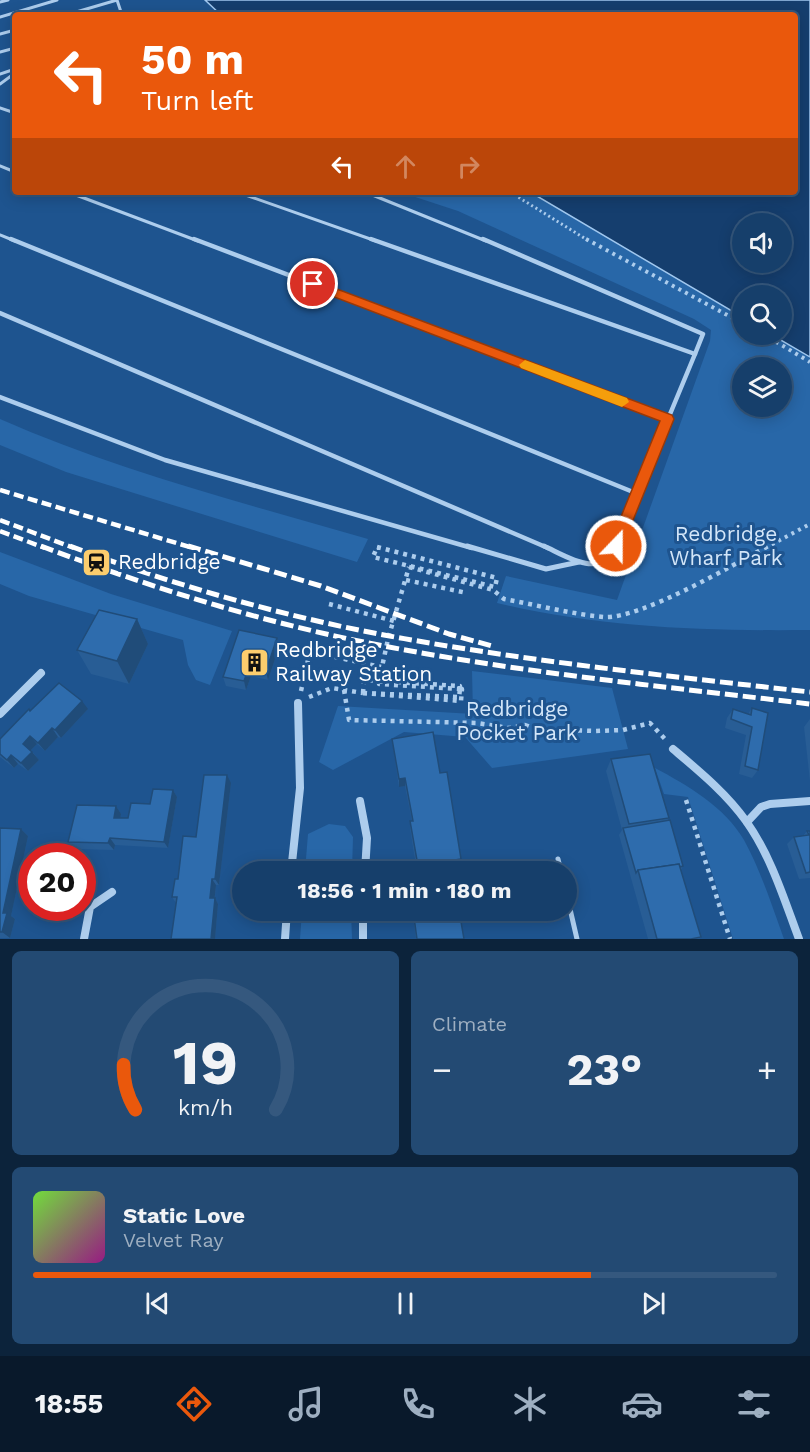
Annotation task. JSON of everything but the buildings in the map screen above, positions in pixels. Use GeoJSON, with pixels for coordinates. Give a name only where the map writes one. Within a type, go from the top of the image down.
{"type":"FeatureCollection","features":[{"type":"Feature","properties":{"kind":"street"},"geometry":{"type":"LineString","coordinates":[[0,714],[40,673]]}},
{"type":"Feature","properties":{"kind":"street"},"geometry":{"type":"LineString","coordinates":[[292,861],[300,788],[298,703]]}},
{"type":"Feature","properties":{"kind":"street"},"geometry":{"type":"LineString","coordinates":[[673,749],[703,774],[747,822],[772,870],[799,939]]}},
{"type":"Feature","properties":{"kind":"street"},"geometry":{"type":"LineString","coordinates":[[360,801],[367,838],[366,861]]}},
{"type":"Feature","properties":{"kind":"street"},"geometry":{"type":"LineString","coordinates":[[747,822],[761,807],[770,804],[810,801]]}},
{"type":"Feature","properties":{"kind":"street"},"geometry":{"type":"LineString","coordinates":[[84,939],[90,906],[112,892]]}},
{"type":"Feature","properties":{"kind":"street"},"geometry":{"type":"LineString","coordinates":[[285,939],[287,921]]}},
{"type":"Feature","properties":{"kind":"street"},"geometry":{"type":"LineString","coordinates":[[363,921],[363,939]]}},
{"type":"Feature","properties":{"kind":"lane"},"geometry":{"type":"LineString","coordinates":[[0,2],[8,0]]}},
{"type":"Feature","properties":{"kind":"lane"},"geometry":{"type":"LineString","coordinates":[[40,0],[43,4]]}},
{"type":"Feature","properties":{"kind":"lane"},"geometry":{"type":"LineString","coordinates":[[14,12],[57,0]]}},
{"type":"Feature","properties":{"kind":"lane"},"geometry":{"type":"LineString","coordinates":[[76,12],[117,0],[121,12]]}},
{"type":"Feature","properties":{"kind":"lane"},"geometry":{"type":"LineString","coordinates":[[0,84],[12,74]]}},
{"type":"Feature","properties":{"kind":"lane"},"geometry":{"type":"LineString","coordinates":[[76,195],[668,419]]}},
{"type":"Feature","properties":{"kind":"lane"},"geometry":{"type":"LineString","coordinates":[[245,195],[695,354]]}},
{"type":"Feature","properties":{"kind":"lane"},"geometry":{"type":"LineString","coordinates":[[0,397],[165,460],[546,569],[580,562],[601,564],[611,558],[703,334],[421,213],[373,195]]}},
{"type":"Feature","properties":{"kind":"lane"},"geometry":{"type":"LineString","coordinates":[[0,235],[638,494]]}},
{"type":"Feature","properties":{"kind":"lane"},"geometry":{"type":"LineString","coordinates":[[0,312],[580,562]]}},
{"type":"Feature","properties":{"kind":"lane"},"geometry":{"type":"LineString","coordinates":[[573,921],[578,939]]}},
{"type":"Feature","properties":{"kind":"path"},"geometry":{"type":"LineString","coordinates":[[515,195],[608,253],[732,318]]}},
{"type":"Feature","properties":{"kind":"path"},"geometry":{"type":"LineString","coordinates":[[781,345],[810,362]]}},
{"type":"Feature","properties":{"kind":"path"},"geometry":{"type":"LineString","coordinates":[[298,703],[318,692],[332,688],[344,690],[459,697],[459,686],[436,684],[388,682],[376,681],[364,680],[363,694],[461,701],[462,688],[379,684],[380,676],[381,667],[408,573],[410,565],[495,587],[497,578],[377,547],[373,557],[406,566],[417,569],[428,572],[493,590],[504,599],[606,617],[637,610],[696,585],[810,524]]}},
{"type":"Feature","properties":{"kind":"path"},"geometry":{"type":"LineString","coordinates":[[406,580],[467,592]]}},
{"type":"Feature","properties":{"kind":"path"},"geometry":{"type":"LineString","coordinates":[[329,604],[394,621]]}},
{"type":"Feature","properties":{"kind":"path"},"geometry":{"type":"LineString","coordinates":[[298,703],[310,651]]}},
{"type":"Feature","properties":{"kind":"path"},"geometry":{"type":"LineString","coordinates":[[335,657],[381,667]]}},
{"type":"Feature","properties":{"kind":"path"},"geometry":{"type":"LineString","coordinates":[[344,690],[349,720],[477,723],[509,728],[525,725],[536,729],[595,731],[623,730],[650,723],[673,749]]}},
{"type":"Feature","properties":{"kind":"path"},"geometry":{"type":"LineString","coordinates":[[686,800],[730,939]]}},
{"type":"Feature","properties":{"kind":"green space","name":"Redbridge Wharf Park"},"geometry":{"type":"Polygon","coordinates":[[[409,195],[535,195],[732,311],[732,345],[789,345],[810,357],[810,630],[731,630],[614,623],[497,603],[506,576],[617,600],[710,341],[711,330],[694,319],[458,211],[409,195]]]}},
{"type":"Feature","properties":{"kind":"green space"},"geometry":{"type":"Polygon","coordinates":[[[0,419],[90,455],[136,470],[368,539],[357,562],[66,472],[0,445],[0,419]]]}},
{"type":"Feature","properties":{"kind":"green space"},"geometry":{"type":"Polygon","coordinates":[[[0,552],[111,594],[232,631],[210,685],[196,680],[188,665],[183,640],[29,596],[0,584],[0,552]]]}},
{"type":"Feature","properties":{"kind":"green space","name":"Redbridge Pocket Park"},"geometry":{"type":"Polygon","coordinates":[[[472,671],[612,688],[628,749],[492,768],[465,737],[404,732],[333,770],[319,762],[338,706],[473,714],[472,671]]]}},
{"type":"Feature","properties":{"kind":"green space"},"geometry":{"type":"Polygon","coordinates":[[[655,768],[704,798],[727,817],[736,828],[756,864],[784,939],[733,939],[688,797],[664,794],[655,768]]]}},
{"type":"Feature","properties":{"kind":"green space"},"geometry":{"type":"Polygon","coordinates":[[[329,824],[345,826],[353,837],[352,861],[306,861],[308,834],[329,824]]]}},
{"type":"Feature","properties":{"kind":"green space"},"geometry":{"type":"Polygon","coordinates":[[[301,921],[351,921],[352,939],[300,939],[301,921]]]}},
{"type":"Feature","properties":{"kind":"shaded area"},"geometry":{"type":"Polygon","coordinates":[[[205,0],[810,0],[810,357],[789,345],[792,345],[792,285],[732,285],[732,311],[535,195],[798,195],[798,12],[218,12],[205,0]]]}},
{"type":"Feature","properties":{"kind":"railway"},"geometry":{"type":"LineString","coordinates":[[0,490],[193,548]]}},
{"type":"Feature","properties":{"kind":"railway"},"geometry":{"type":"LineString","coordinates":[[0,520],[74,548]]}},
{"type":"Feature","properties":{"kind":"railway"},"geometry":{"type":"LineString","coordinates":[[0,531],[45,548]]}},
{"type":"Feature","properties":{"kind":"railway"},"geometry":{"type":"LineString","coordinates":[[41,546],[210,604],[340,637],[437,656],[543,672],[810,704]]}},
{"type":"Feature","properties":{"kind":"railway"},"geometry":{"type":"LineString","coordinates":[[70,546],[225,597],[304,618],[384,635],[543,660],[810,692]]}},
{"type":"Feature","properties":{"kind":"railway"},"geometry":{"type":"LineString","coordinates":[[188,546],[321,586],[449,634],[492,646]]}},
{"type":"Feature","properties":{"kind":"slow traffic"},"geometry":{"type":"LineString","coordinates":[[525,365],[622,402]]}},
{"type":"Feature","properties":{"kind":"place","name":"Redbridge"},"geometry":{"type":"Point","coordinates":[97,562]}},
{"type":"Feature","properties":{"kind":"place","name":"Redbridge Railway Station"},"geometry":{"type":"Point","coordinates":[254,662]}},
{"type":"Feature","properties":{"kind":"route"},"geometry":{"type":"LineString","coordinates":[[313,284],[668,419],[616,546]]}}]}
